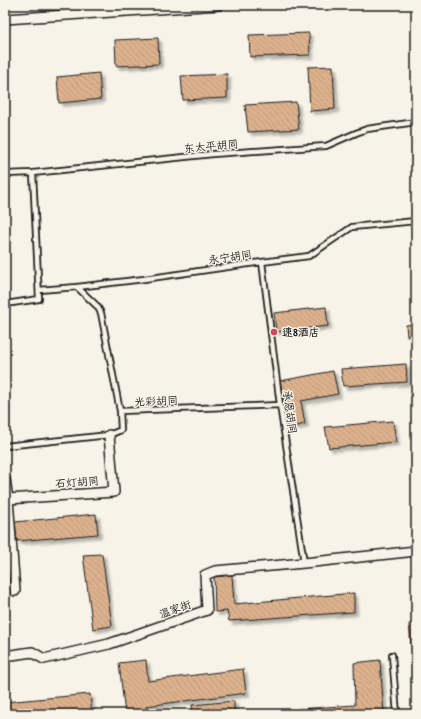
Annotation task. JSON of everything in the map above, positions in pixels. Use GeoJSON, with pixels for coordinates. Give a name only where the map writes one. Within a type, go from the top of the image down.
{"type":"FeatureCollection","features":[{"type":"Feature","properties":{"kind":"street"},"geometry":{"type":"LineString","coordinates":[[5,19],[219,5]]}},
{"type":"Feature","properties":{"kind":"street","name":"石灯胡同"},"geometry":{"type":"LineString","coordinates":[[8,499],[114,492],[109,435]]}},
{"type":"Feature","properties":{"kind":"street"},"geometry":{"type":"LineString","coordinates":[[5,479],[16,591]]}},
{"type":"Feature","properties":{"kind":"street","name":"温家街"},"geometry":{"type":"LineString","coordinates":[[5,656],[32,652],[44,659],[109,644],[207,610],[205,575],[215,571],[416,551]]}},
{"type":"Feature","properties":{"kind":"lane","name":"东太平胡同"},"geometry":{"type":"LineString","coordinates":[[5,174],[33,173],[213,154],[326,146],[367,129],[416,122]]}},
{"type":"Feature","properties":{"kind":"lane"},"geometry":{"type":"LineString","coordinates":[[5,304],[39,299],[33,173]]}},
{"type":"Feature","properties":{"kind":"lane","name":"永宁胡同"},"geometry":{"type":"LineString","coordinates":[[39,290],[144,279],[310,256],[352,227],[416,221]]}},
{"type":"Feature","properties":{"kind":"lane","name":"承恩胡同"},"geometry":{"type":"LineString","coordinates":[[262,262],[280,405],[304,563]]}},
{"type":"Feature","properties":{"kind":"lane","name":"光彩胡同"},"geometry":{"type":"LineString","coordinates":[[77,287],[97,306],[101,313],[120,411],[280,405]]}},
{"type":"Feature","properties":{"kind":"lane"},"geometry":{"type":"LineString","coordinates":[[5,446],[109,435],[121,430],[120,411]]}},
{"type":"Feature","properties":{"kind":"lane"},"geometry":{"type":"LineString","coordinates":[[392,655],[397,714]]}},
{"type":"Feature","properties":{"kind":"building"},"geometry":{"type":"Polygon","coordinates":[[[309,33],[310,55],[250,57],[249,35],[309,33]]]}},
{"type":"Feature","properties":{"kind":"building"},"geometry":{"type":"Polygon","coordinates":[[[158,38],[159,64],[116,66],[115,40],[158,38]]]}},
{"type":"Feature","properties":{"kind":"building"},"geometry":{"type":"Polygon","coordinates":[[[333,66],[335,109],[310,111],[308,67],[333,66]]]}},
{"type":"Feature","properties":{"kind":"building"},"geometry":{"type":"Polygon","coordinates":[[[99,73],[101,99],[59,103],[57,77],[99,73]]]}},
{"type":"Feature","properties":{"kind":"building"},"geometry":{"type":"Polygon","coordinates":[[[227,74],[227,98],[183,100],[181,76],[227,74]]]}},
{"type":"Feature","properties":{"kind":"building"},"geometry":{"type":"Polygon","coordinates":[[[296,102],[299,129],[248,132],[245,105],[296,102]]]}},
{"type":"Feature","properties":{"kind":"building"},"geometry":{"type":"Polygon","coordinates":[[[326,307],[328,326],[276,332],[274,313],[326,307]]]}},
{"type":"Feature","properties":{"kind":"building"},"geometry":{"type":"Polygon","coordinates":[[[416,324],[416,336],[407,336],[406,325],[416,324]]]}},
{"type":"Feature","properties":{"kind":"building"},"geometry":{"type":"Polygon","coordinates":[[[406,364],[407,382],[343,386],[341,369],[406,364]]]}},
{"type":"Feature","properties":{"kind":"building"},"geometry":{"type":"Polygon","coordinates":[[[333,371],[338,394],[301,401],[305,424],[288,428],[280,381],[333,371]]]}},
{"type":"Feature","properties":{"kind":"building"},"geometry":{"type":"Polygon","coordinates":[[[393,421],[396,442],[329,448],[325,427],[393,421]]]}},
{"type":"Feature","properties":{"kind":"building"},"geometry":{"type":"Polygon","coordinates":[[[96,514],[98,534],[17,541],[15,522],[96,514]]]}},
{"type":"Feature","properties":{"kind":"building"},"geometry":{"type":"Polygon","coordinates":[[[102,554],[112,626],[93,629],[83,555],[102,554]]]}},
{"type":"Feature","properties":{"kind":"building"},"geometry":{"type":"Polygon","coordinates":[[[232,575],[234,604],[354,593],[354,612],[229,621],[227,611],[215,612],[214,577],[232,575]]]}},
{"type":"Feature","properties":{"kind":"building"},"geometry":{"type":"Polygon","coordinates":[[[416,623],[416,664],[413,664],[409,624],[416,623]]]}},
{"type":"Feature","properties":{"kind":"building"},"geometry":{"type":"Polygon","coordinates":[[[146,660],[148,681],[243,669],[246,693],[146,706],[147,714],[125,714],[119,663],[146,660]]]}},
{"type":"Feature","properties":{"kind":"building"},"geometry":{"type":"Polygon","coordinates":[[[380,660],[384,714],[299,714],[298,709],[355,705],[354,663],[380,660]]]}},
{"type":"Feature","properties":{"kind":"building"},"geometry":{"type":"Polygon","coordinates":[[[90,694],[92,714],[5,714],[5,702],[90,694]]]}},
{"type":"Feature","properties":{"kind":"building"},"geometry":{"type":"Polygon","coordinates":[[[234,701],[234,714],[193,714],[192,705],[234,701]]]}},
{"type":"Feature","properties":{"kind":"place","name":"速8酒店"},"geometry":{"type":"Point","coordinates":[274,332]}}]}
